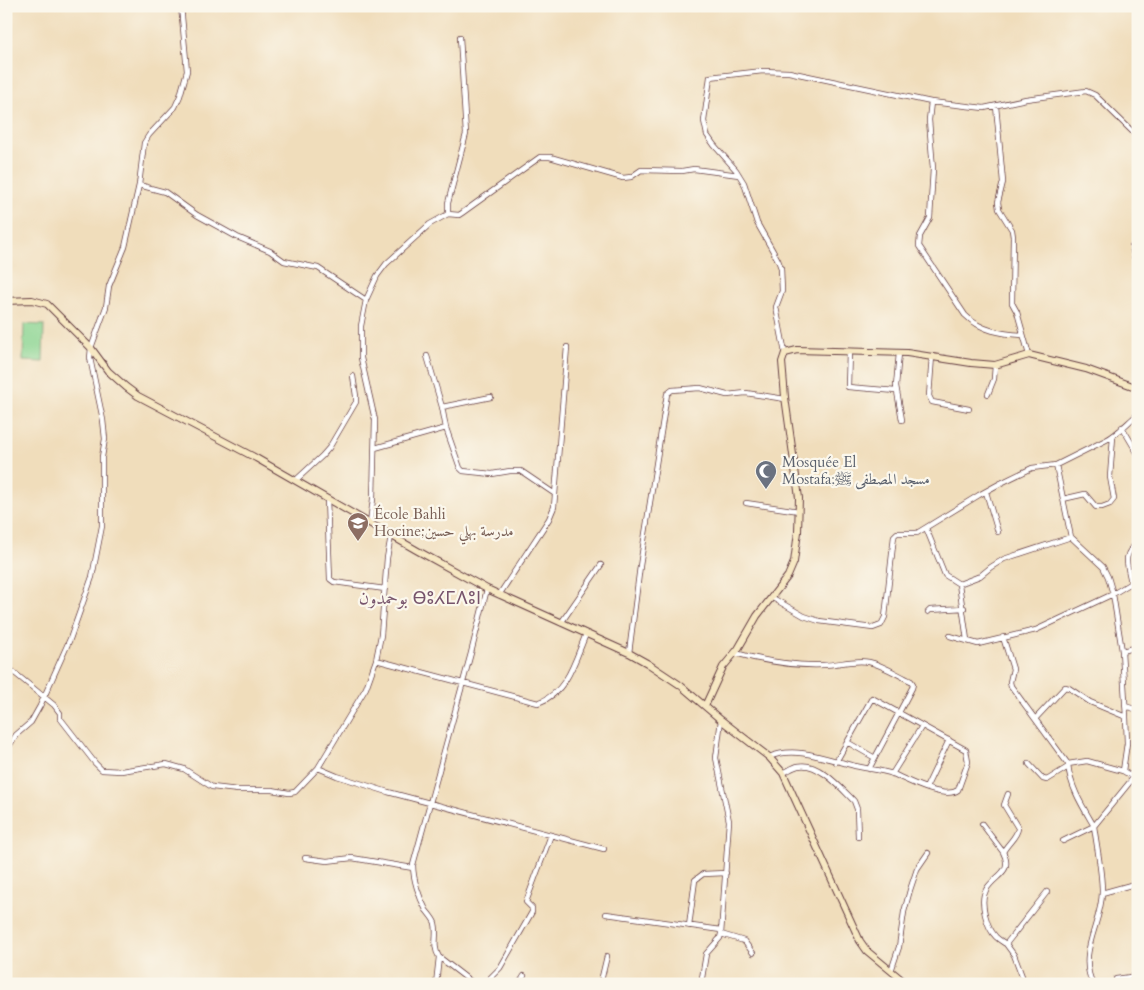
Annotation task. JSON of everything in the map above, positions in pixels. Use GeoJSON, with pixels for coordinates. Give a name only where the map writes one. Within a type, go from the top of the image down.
{"type":"FeatureCollection","features":[{"type":"Feature","properties":{"kind":"main road"},"geometry":{"type":"LineString","coordinates":[[6,301],[32,300],[47,304],[91,348],[108,371],[138,396],[296,480],[392,536],[500,595],[629,653],[680,685],[721,720],[770,757],[783,773],[860,941],[867,951],[907,984]]}},
{"type":"Feature","properties":{"kind":"main road"},"geometry":{"type":"LineString","coordinates":[[705,706],[718,676],[744,640],[757,616],[782,585],[791,570],[795,556],[799,511],[785,399],[782,362],[784,353],[796,350],[899,352],[995,365],[1029,355],[1086,369],[1138,388]]}},
{"type":"Feature","properties":{"kind":"street"},"geometry":{"type":"LineString","coordinates":[[6,750],[16,735],[31,722],[70,639],[90,585],[102,526],[102,457],[105,439],[90,358],[91,348],[106,307],[110,286],[125,247],[139,185],[144,143],[175,106],[185,81],[187,71],[181,6]]}},
{"type":"Feature","properties":{"kind":"street"},"geometry":{"type":"LineString","coordinates":[[448,214],[448,203],[466,134],[460,37]]}},
{"type":"Feature","properties":{"kind":"street"},"geometry":{"type":"LineString","coordinates":[[784,353],[776,307],[782,291],[781,268],[757,223],[744,183],[714,145],[705,128],[705,111],[710,76],[763,71],[789,72],[931,102],[984,108],[1026,99],[1086,91],[1095,95],[1138,137]]}},
{"type":"Feature","properties":{"kind":"street"},"geometry":{"type":"LineString","coordinates":[[931,102],[929,120],[933,169],[930,218],[920,236],[919,246],[965,315],[972,322],[1000,333],[1023,335]]}},
{"type":"Feature","properties":{"kind":"street"},"geometry":{"type":"LineString","coordinates":[[996,106],[1003,182],[998,202],[999,208],[1012,230],[1012,304],[1029,355]]}},
{"type":"Feature","properties":{"kind":"street"},"geometry":{"type":"LineString","coordinates":[[370,523],[373,499],[375,420],[361,358],[361,326],[366,300],[377,276],[386,264],[430,224],[448,214],[451,216],[462,213],[540,157],[550,157],[623,178],[641,170],[682,171],[694,169],[739,176]]}},
{"type":"Feature","properties":{"kind":"street"},"geometry":{"type":"LineString","coordinates":[[139,185],[165,192],[197,215],[237,237],[270,251],[284,261],[318,268],[366,300]]}},
{"type":"Feature","properties":{"kind":"street"},"geometry":{"type":"LineString","coordinates":[[1132,247],[1138,271]]}},
{"type":"Feature","properties":{"kind":"street"},"geometry":{"type":"LineString","coordinates":[[500,595],[549,519],[554,506],[567,347]]}},
{"type":"Feature","properties":{"kind":"street"},"geometry":{"type":"LineString","coordinates":[[849,351],[848,387],[896,391]]}},
{"type":"Feature","properties":{"kind":"street"},"geometry":{"type":"LineString","coordinates":[[899,352],[896,391],[902,420]]}},
{"type":"Feature","properties":{"kind":"street"},"geometry":{"type":"LineString","coordinates":[[427,356],[442,406],[446,428],[461,470],[492,474],[510,471],[521,472],[555,494]]}},
{"type":"Feature","properties":{"kind":"street"},"geometry":{"type":"LineString","coordinates":[[932,356],[930,396],[932,402],[968,409]]}},
{"type":"Feature","properties":{"kind":"street"},"geometry":{"type":"LineString","coordinates":[[988,394],[994,380],[995,365]]}},
{"type":"Feature","properties":{"kind":"street"},"geometry":{"type":"LineString","coordinates":[[296,480],[329,448],[356,402],[353,376]]}},
{"type":"Feature","properties":{"kind":"street"},"geometry":{"type":"LineString","coordinates":[[629,653],[640,566],[667,394],[672,390],[700,388],[727,395],[746,393],[785,399]]}},
{"type":"Feature","properties":{"kind":"street"},"geometry":{"type":"LineString","coordinates":[[442,406],[491,396]]}},
{"type":"Feature","properties":{"kind":"street"},"geometry":{"type":"LineString","coordinates":[[771,597],[804,616],[819,621],[873,628],[880,625],[885,617],[894,536],[896,533],[917,534],[980,495],[1032,468],[1056,464],[1113,437],[1122,426],[1138,414]]}},
{"type":"Feature","properties":{"kind":"street"},"geometry":{"type":"LineString","coordinates":[[1122,426],[1138,454]]}},
{"type":"Feature","properties":{"kind":"street"},"geometry":{"type":"LineString","coordinates":[[375,448],[446,428]]}},
{"type":"Feature","properties":{"kind":"street"},"geometry":{"type":"LineString","coordinates":[[1062,499],[1085,494],[1093,505],[1099,507],[1113,501],[1114,495],[1110,477],[1113,437]]}},
{"type":"Feature","properties":{"kind":"street"},"geometry":{"type":"LineString","coordinates":[[1056,464],[1071,537],[1103,567],[1114,594],[1122,651],[1126,717],[1127,743],[1123,771]]}},
{"type":"Feature","properties":{"kind":"street"},"geometry":{"type":"LineString","coordinates":[[986,492],[998,532]]}},
{"type":"Feature","properties":{"kind":"street"},"geometry":{"type":"LineString","coordinates":[[327,499],[330,579],[334,582],[385,589]]}},
{"type":"Feature","properties":{"kind":"street"},"geometry":{"type":"LineString","coordinates":[[746,503],[799,511]]}},
{"type":"Feature","properties":{"kind":"street"},"geometry":{"type":"LineString","coordinates":[[926,528],[945,574],[960,584],[980,576],[1004,560],[1071,537]]}},
{"type":"Feature","properties":{"kind":"street"},"geometry":{"type":"LineString","coordinates":[[6,666],[44,696],[58,710],[60,718],[102,770],[121,771],[166,764],[184,769],[212,788],[295,792],[318,768],[366,688],[376,660],[381,636],[387,558],[392,536]]}},
{"type":"Feature","properties":{"kind":"street"},"geometry":{"type":"LineString","coordinates":[[1131,583],[1127,555],[1131,548],[1138,543]]}},
{"type":"Feature","properties":{"kind":"street"},"geometry":{"type":"LineString","coordinates":[[561,623],[601,565]]}},
{"type":"Feature","properties":{"kind":"street"},"geometry":{"type":"LineString","coordinates":[[950,636],[978,644],[1036,630],[1114,594],[1131,583],[1138,583]]}},
{"type":"Feature","properties":{"kind":"street"},"geometry":{"type":"LineString","coordinates":[[960,584],[967,640]]}},
{"type":"Feature","properties":{"kind":"street"},"geometry":{"type":"LineString","coordinates":[[436,984],[439,957],[435,947],[435,922],[426,910],[414,878],[413,868],[487,588]]}},
{"type":"Feature","properties":{"kind":"street"},"geometry":{"type":"LineString","coordinates":[[928,612],[930,610],[964,608]]}},
{"type":"Feature","properties":{"kind":"street"},"geometry":{"type":"LineString","coordinates":[[376,660],[535,703],[544,701],[559,690],[565,682],[586,634]]}},
{"type":"Feature","properties":{"kind":"street"},"geometry":{"type":"LineString","coordinates":[[1003,637],[1013,669],[1011,686],[1036,718],[1068,766],[1077,795],[1094,826],[1102,893],[1087,959],[1092,984]]}},
{"type":"Feature","properties":{"kind":"street"},"geometry":{"type":"LineString","coordinates":[[1122,651],[1138,647]]}},
{"type":"Feature","properties":{"kind":"street"},"geometry":{"type":"LineString","coordinates":[[735,653],[756,660],[788,664],[824,665],[865,662],[912,683],[912,688],[870,769]]}},
{"type":"Feature","properties":{"kind":"street"},"geometry":{"type":"LineString","coordinates":[[1036,718],[1065,687],[1090,702],[1126,717]]}},
{"type":"Feature","properties":{"kind":"street"},"geometry":{"type":"LineString","coordinates":[[770,757],[786,752],[800,753],[836,762],[892,774],[926,788],[951,793],[958,790],[968,758],[966,750],[899,712],[870,698],[836,762]]}},
{"type":"Feature","properties":{"kind":"street"},"geometry":{"type":"LineString","coordinates":[[1125,706],[1138,710]]}},
{"type":"Feature","properties":{"kind":"street"},"geometry":{"type":"LineString","coordinates":[[701,984],[706,954],[720,938],[726,873],[729,821],[716,758],[721,720]]}},
{"type":"Feature","properties":{"kind":"street"},"geometry":{"type":"LineString","coordinates":[[892,774],[922,726]]}},
{"type":"Feature","properties":{"kind":"street"},"geometry":{"type":"LineString","coordinates":[[926,788],[949,740]]}},
{"type":"Feature","properties":{"kind":"street"},"geometry":{"type":"LineString","coordinates":[[847,742],[875,758]]}},
{"type":"Feature","properties":{"kind":"street"},"geometry":{"type":"LineString","coordinates":[[1029,764],[1043,779],[1047,780],[1068,766],[1084,761],[1123,771],[1136,778],[1094,826],[1063,841]]}},
{"type":"Feature","properties":{"kind":"street"},"geometry":{"type":"LineString","coordinates":[[783,773],[803,765],[827,774],[854,801],[858,837]]}},
{"type":"Feature","properties":{"kind":"street"},"geometry":{"type":"LineString","coordinates":[[318,768],[351,781],[430,804],[604,849]]}},
{"type":"Feature","properties":{"kind":"street"},"geometry":{"type":"LineString","coordinates":[[1003,852],[1018,832],[1018,828],[1004,805],[1008,794]]}},
{"type":"Feature","properties":{"kind":"street"},"geometry":{"type":"LineString","coordinates":[[982,824],[1006,858],[1005,870],[987,888],[983,900],[984,915],[995,936],[1006,944],[1014,955],[1024,984]]}},
{"type":"Feature","properties":{"kind":"street"},"geometry":{"type":"LineString","coordinates":[[484,984],[500,968],[532,912],[532,908],[526,902],[551,835]]}},
{"type":"Feature","properties":{"kind":"street"},"geometry":{"type":"LineString","coordinates":[[891,971],[899,947],[904,912],[910,890],[917,869],[928,853]]}},
{"type":"Feature","properties":{"kind":"street"},"geometry":{"type":"LineString","coordinates":[[305,858],[327,862],[352,858],[413,868]]}},
{"type":"Feature","properties":{"kind":"street"},"geometry":{"type":"LineString","coordinates":[[689,926],[694,880],[703,874],[726,873]]}},
{"type":"Feature","properties":{"kind":"street"},"geometry":{"type":"LineString","coordinates":[[1102,893],[1138,883]]}},
{"type":"Feature","properties":{"kind":"street"},"geometry":{"type":"LineString","coordinates":[[1006,944],[1047,892]]}},
{"type":"Feature","properties":{"kind":"street"},"geometry":{"type":"LineString","coordinates":[[606,914],[721,932],[744,941],[753,953]]}},
{"type":"Feature","properties":{"kind":"street"},"geometry":{"type":"LineString","coordinates":[[598,984],[601,981],[607,956]]}},
{"type":"Feature","properties":{"kind":"street"},"geometry":{"type":"LineString","coordinates":[[439,957],[474,984]]}},
{"type":"Feature","properties":{"kind":"street"},"geometry":{"type":"LineString","coordinates":[[519,984],[524,976]]}},
{"type":"Feature","properties":{"kind":"street"},"geometry":{"type":"LineString","coordinates":[[1116,979],[1138,976]]}},
{"type":"Feature","properties":{"kind":"green space"},"geometry":{"type":"Polygon","coordinates":[[[24,324],[44,325],[43,362],[23,361],[24,324]]]}},
{"type":"Feature","properties":{"kind":"place","name":"Mosquée El Mostafa;مسجد المصطفى ﷺ"},"geometry":{"type":"Point","coordinates":[766,490]}},
{"type":"Feature","properties":{"kind":"place","name":"École Bahli Hocine;مدرسة بهلي حسين"},"geometry":{"type":"Point","coordinates":[358,542]}},
{"type":"Feature","properties":{"kind":"district","name":"بوحمدون ⴱⵓⵃⵎⴷⵓⵏ"},"geometry":{"type":"Point","coordinates":[420,598]}}]}
